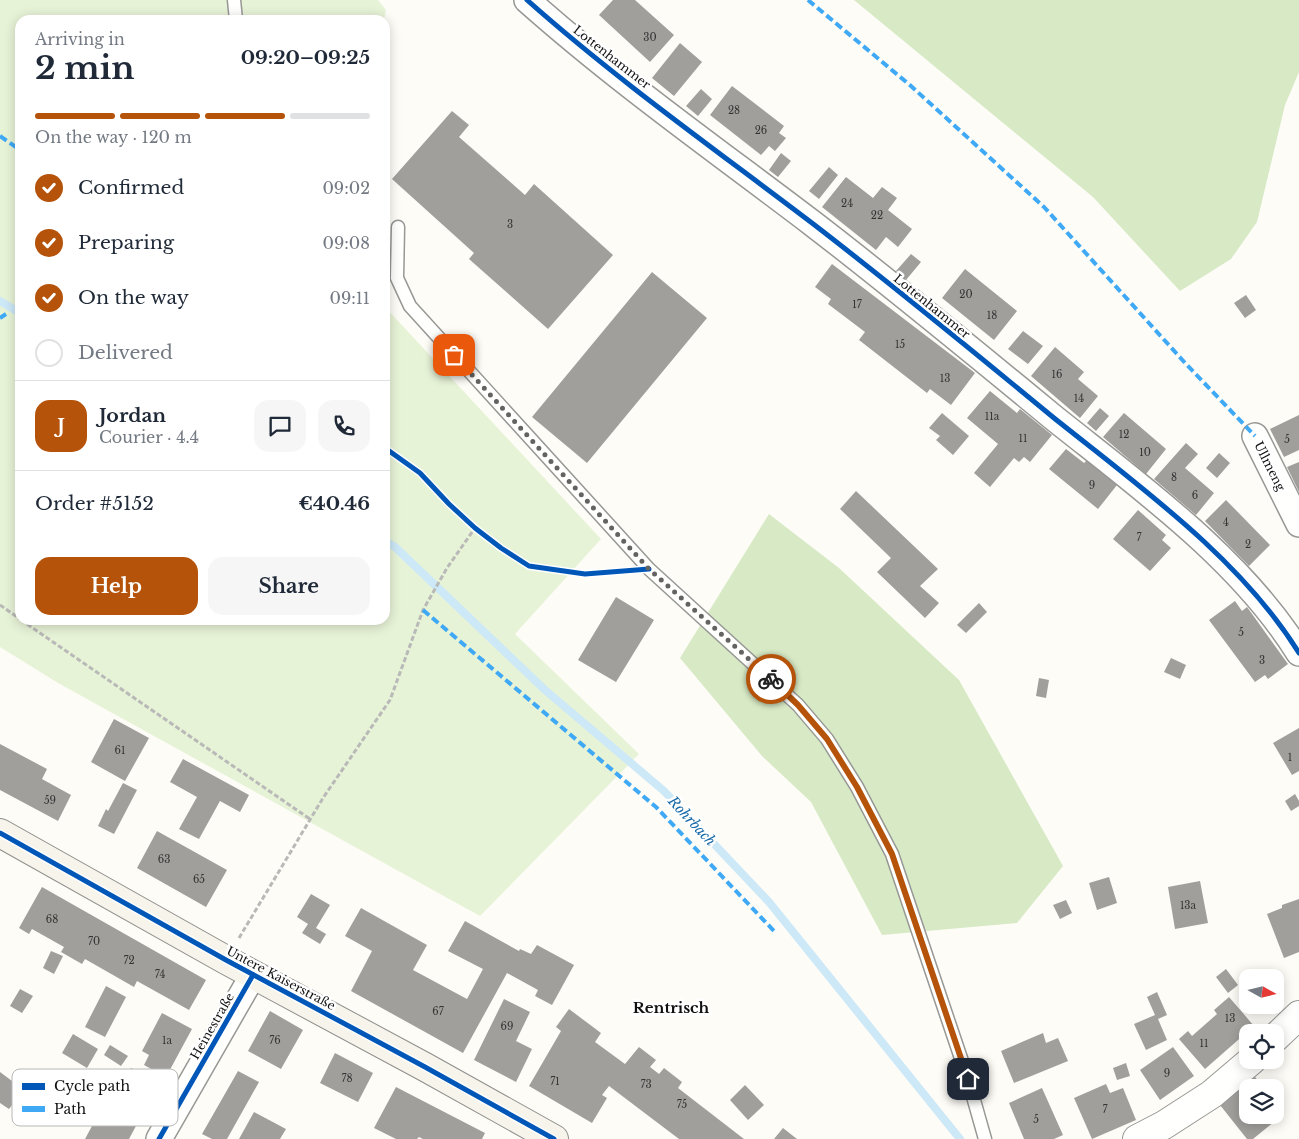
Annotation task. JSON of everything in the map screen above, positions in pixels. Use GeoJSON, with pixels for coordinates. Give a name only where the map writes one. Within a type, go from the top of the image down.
{"type":"FeatureCollection","features":[{"type":"Feature","properties":{"kind":"main road","name":"Untere Kaiserstraße"},"geometry":{"type":"LineString","coordinates":[[0,833],[253,975],[425,1067],[554,1139]]}},
{"type":"Feature","properties":{"kind":"street","name":"Lottenhammer"},"geometry":{"type":"LineString","coordinates":[[527,0],[572,39],[853,255],[1184,523],[1254,591],[1290,638],[1299,653]]}},
{"type":"Feature","properties":{"kind":"street","name":"Ullmeng"},"geometry":{"type":"LineString","coordinates":[[1255,436],[1299,524]]}},
{"type":"Feature","properties":{"kind":"street","name":"Heinestraße"},"geometry":{"type":"LineString","coordinates":[[178,1106],[253,975]]}},
{"type":"Feature","properties":{"kind":"street"},"geometry":{"type":"LineString","coordinates":[[1284,1029],[1299,1015]]}},
{"type":"Feature","properties":{"kind":"street"},"geometry":{"type":"LineString","coordinates":[[1137,1139],[1164,1125],[1212,1094],[1241,1069]]}},
{"type":"Feature","properties":{"kind":"street","name":"Heinestraße"},"geometry":{"type":"LineString","coordinates":[[159,1139],[166,1126]]}},
{"type":"Feature","properties":{"kind":"lane"},"geometry":{"type":"LineString","coordinates":[[234,0],[236,15]]}},
{"type":"Feature","properties":{"kind":"lane"},"geometry":{"type":"LineString","coordinates":[[398,227],[397,278],[410,306],[649,569],[798,705],[827,739],[857,787],[892,854],[968,1079],[985,1139]]}},
{"type":"Feature","properties":{"kind":"path"},"geometry":{"type":"LineString","coordinates":[[226,960],[323,798],[390,700],[423,610],[447,568],[475,528]]}},
{"type":"Feature","properties":{"kind":"path"},"geometry":{"type":"LineString","coordinates":[[0,605],[15,616]]}},
{"type":"Feature","properties":{"kind":"path"},"geometry":{"type":"LineString","coordinates":[[28,625],[310,819]]}},
{"type":"Feature","properties":{"kind":"green space"},"geometry":{"type":"Polygon","coordinates":[[[0,0],[378,0],[386,10],[385,15],[15,15],[15,625],[390,625],[390,312],[601,539],[515,634],[639,754],[480,916],[58,683],[0,647],[0,0]]]}},
{"type":"Feature","properties":{"kind":"green space"},"geometry":{"type":"Polygon","coordinates":[[[854,0],[1299,0],[1299,72],[1285,105],[1257,222],[1231,259],[1180,291],[1093,197],[854,0]]]}},
{"type":"Feature","properties":{"kind":"green space"},"geometry":{"type":"Polygon","coordinates":[[[769,514],[839,568],[959,680],[1063,866],[1017,923],[882,935],[811,802],[762,756],[680,658],[769,514]]]}},
{"type":"Feature","properties":{"kind":"building"},"geometry":{"type":"Polygon","coordinates":[[[613,0],[635,0],[674,35],[650,62],[599,15],[613,0]]]}},
{"type":"Feature","properties":{"kind":"building"},"geometry":{"type":"Polygon","coordinates":[[[680,43],[702,62],[674,96],[652,78],[680,43]]]}},
{"type":"Feature","properties":{"kind":"building"},"geometry":{"type":"Polygon","coordinates":[[[732,86],[784,126],[779,133],[786,138],[775,151],[769,146],[761,155],[710,115],[732,86]]]}},
{"type":"Feature","properties":{"kind":"building"},"geometry":{"type":"Polygon","coordinates":[[[701,89],[712,99],[698,116],[686,106],[701,89]]]}},
{"type":"Feature","properties":{"kind":"building"},"geometry":{"type":"Polygon","coordinates":[[[452,111],[469,125],[459,137],[525,195],[534,184],[613,255],[548,329],[469,259],[474,253],[392,179],[452,111]]]}},
{"type":"Feature","properties":{"kind":"building"},"geometry":{"type":"Polygon","coordinates":[[[781,153],[791,161],[778,177],[769,170],[781,153]]]}},
{"type":"Feature","properties":{"kind":"building"},"geometry":{"type":"Polygon","coordinates":[[[829,167],[838,175],[819,199],[809,191],[829,167]]]}},
{"type":"Feature","properties":{"kind":"building"},"geometry":{"type":"Polygon","coordinates":[[[846,177],[873,198],[882,187],[897,198],[888,210],[912,229],[898,247],[886,237],[876,250],[822,207],[846,177]]]}},
{"type":"Feature","properties":{"kind":"building"},"geometry":{"type":"Polygon","coordinates":[[[911,254],[921,262],[906,280],[896,271],[911,254]]]}},
{"type":"Feature","properties":{"kind":"building"},"geometry":{"type":"Polygon","coordinates":[[[832,264],[975,373],[951,405],[930,389],[927,393],[859,340],[865,332],[828,304],[831,299],[815,287],[832,264]]]}},
{"type":"Feature","properties":{"kind":"building"},"geometry":{"type":"Polygon","coordinates":[[[965,269],[1017,311],[994,340],[942,298],[965,269]]]}},
{"type":"Feature","properties":{"kind":"building"},"geometry":{"type":"Polygon","coordinates":[[[652,272],[707,318],[587,463],[532,417],[652,272]]]}},
{"type":"Feature","properties":{"kind":"building"},"geometry":{"type":"Polygon","coordinates":[[[1246,295],[1256,310],[1245,318],[1234,303],[1246,295]]]}},
{"type":"Feature","properties":{"kind":"building"},"geometry":{"type":"Polygon","coordinates":[[[1023,331],[1043,346],[1028,364],[1008,349],[1023,331]]]}},
{"type":"Feature","properties":{"kind":"building"},"geometry":{"type":"Polygon","coordinates":[[[1055,347],[1084,372],[1078,379],[1098,396],[1080,418],[1031,376],[1055,347]]]}},
{"type":"Feature","properties":{"kind":"building"},"geometry":{"type":"Polygon","coordinates":[[[990,391],[1017,413],[1020,409],[1052,435],[1030,462],[1024,457],[1019,462],[1014,458],[990,487],[974,473],[998,444],[967,418],[990,391]]]}},
{"type":"Feature","properties":{"kind":"building"},"geometry":{"type":"Polygon","coordinates":[[[1100,408],[1109,416],[1096,431],[1087,423],[1100,408]]]}},
{"type":"Feature","properties":{"kind":"building"},"geometry":{"type":"Polygon","coordinates":[[[942,413],[969,436],[953,455],[936,440],[940,436],[929,428],[942,413]]]}},
{"type":"Feature","properties":{"kind":"building"},"geometry":{"type":"Polygon","coordinates":[[[1124,413],[1166,449],[1146,474],[1103,437],[1124,413]]]}},
{"type":"Feature","properties":{"kind":"building"},"geometry":{"type":"Polygon","coordinates":[[[1299,415],[1299,450],[1284,457],[1270,429],[1299,415]]]}},
{"type":"Feature","properties":{"kind":"building"},"geometry":{"type":"Polygon","coordinates":[[[1186,443],[1198,454],[1185,468],[1214,493],[1196,515],[1154,479],[1186,443]]]}},
{"type":"Feature","properties":{"kind":"building"},"geometry":{"type":"Polygon","coordinates":[[[1066,449],[1084,463],[1087,460],[1117,485],[1098,509],[1049,469],[1066,449]]]}},
{"type":"Feature","properties":{"kind":"building"},"geometry":{"type":"Polygon","coordinates":[[[1219,453],[1230,463],[1217,478],[1206,468],[1219,453]]]}},
{"type":"Feature","properties":{"kind":"building"},"geometry":{"type":"Polygon","coordinates":[[[1299,462],[1299,492],[1287,467],[1299,462]]]}},
{"type":"Feature","properties":{"kind":"building"},"geometry":{"type":"Polygon","coordinates":[[[856,491],[938,569],[920,586],[939,603],[925,618],[877,572],[891,558],[840,509],[856,491]]]}},
{"type":"Feature","properties":{"kind":"building"},"geometry":{"type":"Polygon","coordinates":[[[1226,500],[1270,545],[1249,566],[1205,521],[1226,500]]]}},
{"type":"Feature","properties":{"kind":"building"},"geometry":{"type":"Polygon","coordinates":[[[1138,510],[1166,535],[1162,540],[1171,548],[1150,571],[1113,539],[1138,510]]]}},
{"type":"Feature","properties":{"kind":"building"},"geometry":{"type":"Polygon","coordinates":[[[616,597],[654,620],[616,682],[578,660],[616,597]]]}},
{"type":"Feature","properties":{"kind":"building"},"geometry":{"type":"Polygon","coordinates":[[[1235,601],[1242,611],[1247,607],[1288,664],[1268,679],[1265,675],[1255,682],[1209,620],[1235,601]]]}},
{"type":"Feature","properties":{"kind":"building"},"geometry":{"type":"Polygon","coordinates":[[[979,603],[987,612],[966,633],[957,625],[979,603]]]}},
{"type":"Feature","properties":{"kind":"building"},"geometry":{"type":"Polygon","coordinates":[[[1171,658],[1186,665],[1180,679],[1164,672],[1171,658]]]}},
{"type":"Feature","properties":{"kind":"building"},"geometry":{"type":"Polygon","coordinates":[[[1039,678],[1049,680],[1046,698],[1036,696],[1039,678]]]}},
{"type":"Feature","properties":{"kind":"building"},"geometry":{"type":"Polygon","coordinates":[[[114,719],[149,738],[125,781],[91,762],[114,719]]]}},
{"type":"Feature","properties":{"kind":"building"},"geometry":{"type":"Polygon","coordinates":[[[1299,728],[1299,771],[1292,775],[1273,743],[1299,728]]]}},
{"type":"Feature","properties":{"kind":"building"},"geometry":{"type":"Polygon","coordinates":[[[0,744],[47,769],[42,779],[71,795],[58,821],[0,790],[0,744]]]}},
{"type":"Feature","properties":{"kind":"building"},"geometry":{"type":"Polygon","coordinates":[[[183,759],[249,795],[240,812],[220,801],[199,839],[179,829],[197,797],[170,782],[183,759]]]}},
{"type":"Feature","properties":{"kind":"building"},"geometry":{"type":"Polygon","coordinates":[[[123,783],[137,790],[114,834],[98,826],[106,809],[108,811],[123,783]]]}},
{"type":"Feature","properties":{"kind":"building"},"geometry":{"type":"Polygon","coordinates":[[[1295,794],[1299,801],[1299,806],[1291,811],[1285,801],[1295,794]]]}},
{"type":"Feature","properties":{"kind":"building"},"geometry":{"type":"Polygon","coordinates":[[[157,831],[227,870],[206,907],[137,868],[157,831]]]}},
{"type":"Feature","properties":{"kind":"building"},"geometry":{"type":"Polygon","coordinates":[[[1109,877],[1117,903],[1097,910],[1089,883],[1109,877]]]}},
{"type":"Feature","properties":{"kind":"building"},"geometry":{"type":"Polygon","coordinates":[[[1200,881],[1208,923],[1175,929],[1168,887],[1200,881]]]}},
{"type":"Feature","properties":{"kind":"building"},"geometry":{"type":"Polygon","coordinates":[[[42,887],[206,980],[189,1010],[137,981],[134,987],[85,959],[82,964],[61,952],[64,947],[32,929],[29,934],[19,928],[42,887]]]}},
{"type":"Feature","properties":{"kind":"building"},"geometry":{"type":"Polygon","coordinates":[[[311,894],[330,905],[316,928],[326,934],[320,944],[302,933],[308,924],[297,917],[311,894]]]}},
{"type":"Feature","properties":{"kind":"building"},"geometry":{"type":"Polygon","coordinates":[[[1299,899],[1299,952],[1284,958],[1267,914],[1282,908],[1282,905],[1299,899]]]}},
{"type":"Feature","properties":{"kind":"building"},"geometry":{"type":"Polygon","coordinates":[[[1066,900],[1072,913],[1060,919],[1053,905],[1066,900]]]}},
{"type":"Feature","properties":{"kind":"building"},"geometry":{"type":"Polygon","coordinates":[[[361,908],[427,945],[413,970],[467,999],[483,969],[448,951],[465,921],[519,951],[520,949],[531,954],[537,945],[574,965],[552,1005],[535,996],[538,990],[507,973],[463,1053],[351,991],[372,951],[345,936],[361,908]]]}},
{"type":"Feature","properties":{"kind":"building"},"geometry":{"type":"Polygon","coordinates":[[[51,951],[63,956],[54,974],[43,968],[51,951]]]}},
{"type":"Feature","properties":{"kind":"building"},"geometry":{"type":"Polygon","coordinates":[[[1226,969],[1238,985],[1228,993],[1216,977],[1226,969]]]}},
{"type":"Feature","properties":{"kind":"building"},"geometry":{"type":"Polygon","coordinates":[[[106,986],[126,997],[105,1037],[85,1027],[106,986]]]}},
{"type":"Feature","properties":{"kind":"building"},"geometry":{"type":"Polygon","coordinates":[[[20,989],[33,996],[22,1013],[10,1006],[20,989]]]}},
{"type":"Feature","properties":{"kind":"building"},"geometry":{"type":"Polygon","coordinates":[[[1157,992],[1167,1015],[1158,1019],[1167,1040],[1146,1050],[1134,1024],[1155,1015],[1147,997],[1157,992]]]}},
{"type":"Feature","properties":{"kind":"building"},"geometry":{"type":"Polygon","coordinates":[[[1229,997],[1239,1009],[1239,1014],[1244,1014],[1252,1024],[1239,1024],[1239,1039],[1205,1069],[1179,1039],[1188,1031],[1192,1036],[1217,1014],[1214,1010],[1229,997]]]}},
{"type":"Feature","properties":{"kind":"building"},"geometry":{"type":"Polygon","coordinates":[[[504,999],[530,1012],[516,1041],[532,1049],[516,1082],[474,1060],[504,999]]]}},
{"type":"Feature","properties":{"kind":"building"},"geometry":{"type":"Polygon","coordinates":[[[569,1009],[601,1033],[595,1042],[625,1064],[639,1047],[656,1060],[650,1067],[659,1074],[664,1068],[682,1082],[678,1088],[744,1139],[679,1139],[609,1086],[602,1095],[607,1098],[592,1123],[529,1086],[561,1031],[556,1027],[569,1009]]]}},
{"type":"Feature","properties":{"kind":"building"},"geometry":{"type":"Polygon","coordinates":[[[270,1011],[303,1030],[281,1069],[248,1051],[270,1011]]]}},
{"type":"Feature","properties":{"kind":"building"},"geometry":{"type":"Polygon","coordinates":[[[162,1013],[192,1029],[170,1069],[151,1069],[144,1065],[149,1055],[142,1051],[162,1013]]]}},
{"type":"Feature","properties":{"kind":"building"},"geometry":{"type":"Polygon","coordinates":[[[1043,1033],[1046,1043],[1058,1038],[1068,1061],[1014,1083],[1001,1051],[1043,1033]]]}},
{"type":"Feature","properties":{"kind":"building"},"geometry":{"type":"Polygon","coordinates":[[[73,1034],[98,1049],[87,1068],[62,1053],[73,1034]]]}},
{"type":"Feature","properties":{"kind":"building"},"geometry":{"type":"Polygon","coordinates":[[[110,1045],[128,1056],[121,1066],[104,1055],[110,1045]]]}},
{"type":"Feature","properties":{"kind":"building"},"geometry":{"type":"Polygon","coordinates":[[[1173,1047],[1194,1076],[1160,1100],[1140,1070],[1173,1047]]]}},
{"type":"Feature","properties":{"kind":"building"},"geometry":{"type":"Polygon","coordinates":[[[335,1053],[373,1073],[358,1102],[320,1083],[335,1053]]]}},
{"type":"Feature","properties":{"kind":"building"},"geometry":{"type":"Polygon","coordinates":[[[1126,1063],[1130,1076],[1117,1080],[1113,1068],[1126,1063]]]}},
{"type":"Feature","properties":{"kind":"building"},"geometry":{"type":"Polygon","coordinates":[[[238,1071],[259,1082],[227,1139],[212,1139],[202,1134],[238,1071]]]}},
{"type":"Feature","properties":{"kind":"building"},"geometry":{"type":"Polygon","coordinates":[[[0,1072],[12,1081],[12,1105],[9,1109],[0,1103],[0,1072]]]}},
{"type":"Feature","properties":{"kind":"building"},"geometry":{"type":"Polygon","coordinates":[[[1106,1084],[1110,1093],[1123,1088],[1136,1120],[1092,1139],[1074,1098],[1106,1084]]]}},
{"type":"Feature","properties":{"kind":"building"},"geometry":{"type":"Polygon","coordinates":[[[745,1085],[764,1105],[748,1120],[730,1100],[745,1085]]]}},
{"type":"Feature","properties":{"kind":"building"},"geometry":{"type":"Polygon","coordinates":[[[396,1087],[485,1133],[482,1139],[423,1139],[419,1137],[417,1139],[396,1139],[374,1128],[396,1087]]]}},
{"type":"Feature","properties":{"kind":"building"},"geometry":{"type":"Polygon","coordinates":[[[1042,1088],[1063,1135],[1054,1139],[1024,1139],[1009,1103],[1042,1088]]]}},
{"type":"Feature","properties":{"kind":"building"},"geometry":{"type":"Polygon","coordinates":[[[1239,1090],[1239,1124],[1271,1124],[1253,1139],[1247,1139],[1220,1105],[1239,1090]]]}},
{"type":"Feature","properties":{"kind":"building"},"geometry":{"type":"Polygon","coordinates":[[[254,1112],[286,1129],[280,1139],[239,1139],[254,1112]]]}},
{"type":"Feature","properties":{"kind":"building"},"geometry":{"type":"Polygon","coordinates":[[[92,1126],[136,1126],[129,1139],[85,1139],[92,1126]]]}},
{"type":"Feature","properties":{"kind":"building"},"geometry":{"type":"Polygon","coordinates":[[[783,1128],[797,1139],[774,1139],[783,1128]]]}},
{"type":"Feature","properties":{"kind":"waterway","name":"Rohrbach"},"geometry":{"type":"LineString","coordinates":[[0,301],[15,310]]}},
{"type":"Feature","properties":{"kind":"waterway","name":"Rohrbach"},"geometry":{"type":"LineString","coordinates":[[390,544],[545,690],[664,791],[769,902],[960,1139]]}},
{"type":"Feature","properties":{"kind":"marked path"},"geometry":{"type":"LineString","coordinates":[[808,0],[911,86],[1044,207],[1186,364],[1255,436]]}},
{"type":"Feature","properties":{"kind":"marked path"},"geometry":{"type":"LineString","coordinates":[[0,136],[15,146]]}},
{"type":"Feature","properties":{"kind":"marked path"},"geometry":{"type":"LineString","coordinates":[[0,318],[6,314]]}},
{"type":"Feature","properties":{"kind":"marked path"},"geometry":{"type":"LineString","coordinates":[[423,610],[656,807],[774,931]]}},
{"type":"Feature","properties":{"kind":"cycle path"},"geometry":{"type":"LineString","coordinates":[[527,0],[631,86],[812,223],[1154,497],[1218,555],[1248,586],[1299,653]]}},
{"type":"Feature","properties":{"kind":"cycle path"},"geometry":{"type":"LineString","coordinates":[[390,452],[420,473],[475,528],[529,566],[585,574],[649,569]]}},
{"type":"Feature","properties":{"kind":"cycle path"},"geometry":{"type":"LineString","coordinates":[[0,833],[226,960],[554,1139]]}},
{"type":"Feature","properties":{"kind":"cycle path"},"geometry":{"type":"LineString","coordinates":[[178,1106],[253,975]]}},
{"type":"Feature","properties":{"kind":"cycle path"},"geometry":{"type":"LineString","coordinates":[[159,1139],[166,1126]]}},
{"type":"Feature","properties":{"kind":"way so far"},"geometry":{"type":"LineString","coordinates":[[454,355],[649,569],[771,679]]}},
{"type":"Feature","properties":{"kind":"district","name":"Rentrisch"},"geometry":{"type":"Point","coordinates":[671,1007]}},
{"type":"Feature","properties":{"kind":"route"},"geometry":{"type":"LineString","coordinates":[[771,679],[798,705],[827,739],[857,787],[892,854],[968,1079]]}}]}
